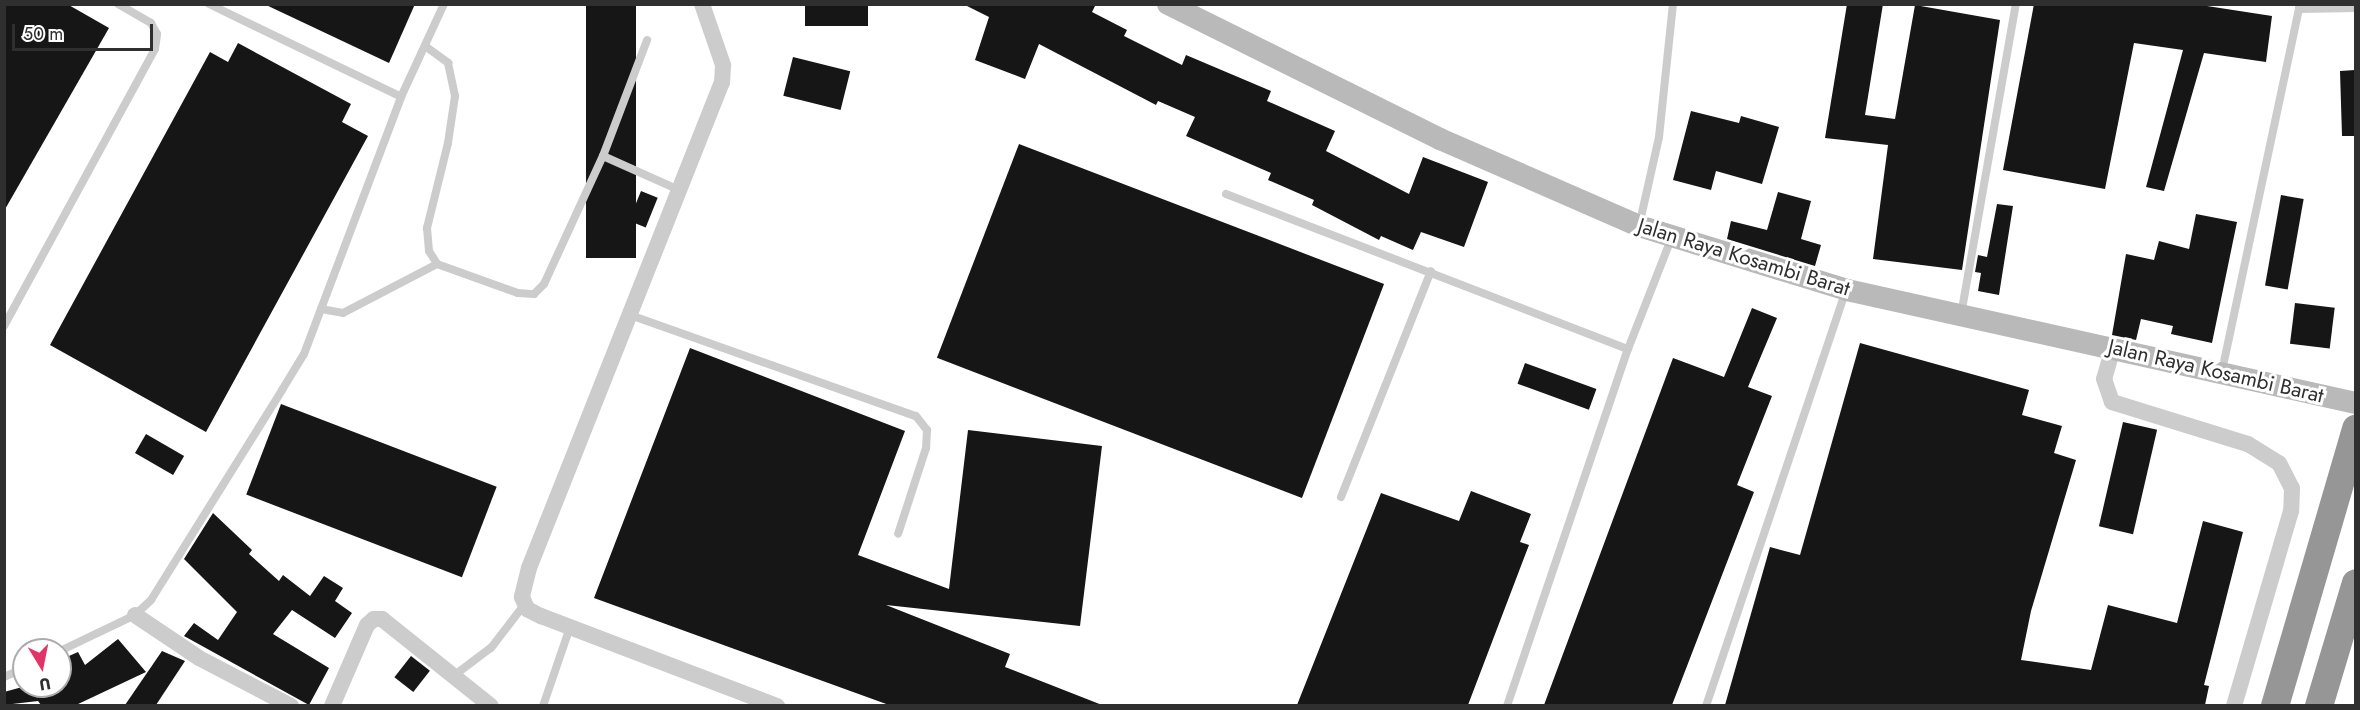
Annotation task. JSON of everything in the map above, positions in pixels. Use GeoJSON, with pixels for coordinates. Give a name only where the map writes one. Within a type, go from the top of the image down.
{"type":"FeatureCollection","features":[{"type":"Feature","properties":{"kind":"highway"},"geometry":{"type":"LineString","coordinates":[[2276,705],[2355,429]]}},
{"type":"Feature","properties":{"kind":"highway"},"geometry":{"type":"LineString","coordinates":[[2319,705],[2355,582]]}},
{"type":"Feature","properties":{"kind":"main road","name":"Jalan Raya Kosambi Barat"},"geometry":{"type":"LineString","coordinates":[[1168,4],[1429,134],[1639,226],[1846,290],[2355,403]]}},
{"type":"Feature","properties":{"kind":"street"},"geometry":{"type":"LineString","coordinates":[[702,4],[723,65],[722,82],[529,568],[524,605],[570,627],[777,705]]}},
{"type":"Feature","properties":{"kind":"street"},"geometry":{"type":"LineString","coordinates":[[2113,348],[2104,379],[2112,402],[2248,444],[2279,463],[2292,488],[2291,511],[2235,705]]}},
{"type":"Feature","properties":{"kind":"street"},"geometry":{"type":"LineString","coordinates":[[135,615],[198,658],[291,705]]}},
{"type":"Feature","properties":{"kind":"street"},"geometry":{"type":"LineString","coordinates":[[332,705],[367,625],[374,619],[382,620],[491,705]]}},
{"type":"Feature","properties":{"kind":"lane"},"geometry":{"type":"LineString","coordinates":[[4,326],[155,49],[157,34],[151,22],[118,4]]}},
{"type":"Feature","properties":{"kind":"lane"},"geometry":{"type":"LineString","coordinates":[[208,4],[401,97]]}},
{"type":"Feature","properties":{"kind":"lane"},"geometry":{"type":"LineString","coordinates":[[72,645],[135,615],[151,600],[229,478],[304,354],[401,97],[444,4]]}},
{"type":"Feature","properties":{"kind":"lane"},"geometry":{"type":"LineString","coordinates":[[1639,226],[1659,137],[1672,4]]}},
{"type":"Feature","properties":{"kind":"lane"},"geometry":{"type":"LineString","coordinates":[[1961,315],[2016,4]]}},
{"type":"Feature","properties":{"kind":"lane"},"geometry":{"type":"LineString","coordinates":[[2221,372],[2300,7],[2355,8]]}},
{"type":"Feature","properties":{"kind":"lane"},"geometry":{"type":"LineString","coordinates":[[425,46],[448,63],[455,96],[448,143],[427,228],[429,251],[437,264],[518,293],[539,291],[603,156],[647,40]]}},
{"type":"Feature","properties":{"kind":"lane"},"geometry":{"type":"LineString","coordinates":[[603,156],[679,190]]}},
{"type":"Feature","properties":{"kind":"lane"},"geometry":{"type":"LineString","coordinates":[[1226,194],[1431,271],[1628,349]]}},
{"type":"Feature","properties":{"kind":"lane"},"geometry":{"type":"LineString","coordinates":[[1507,705],[1628,349],[1672,237]]}},
{"type":"Feature","properties":{"kind":"lane"},"geometry":{"type":"LineString","coordinates":[[321,309],[343,313],[437,264]]}},
{"type":"Feature","properties":{"kind":"lane"},"geometry":{"type":"LineString","coordinates":[[1341,497],[1431,271]]}},
{"type":"Feature","properties":{"kind":"lane"},"geometry":{"type":"LineString","coordinates":[[1706,705],[1846,290]]}},
{"type":"Feature","properties":{"kind":"lane"},"geometry":{"type":"LineString","coordinates":[[630,315],[916,416],[927,430],[926,448],[898,534]]}},
{"type":"Feature","properties":{"kind":"lane"},"geometry":{"type":"LineString","coordinates":[[460,670],[491,648],[524,605]]}},
{"type":"Feature","properties":{"kind":"lane"},"geometry":{"type":"LineString","coordinates":[[543,705],[570,627]]}},
{"type":"Feature","properties":{"kind":"building"},"geometry":{"type":"Polygon","coordinates":[[[4,4],[67,4],[109,28],[4,211],[4,4]]]}},
{"type":"Feature","properties":{"kind":"building"},"geometry":{"type":"Polygon","coordinates":[[[264,4],[415,4],[389,63],[264,4]]]}},
{"type":"Feature","properties":{"kind":"building"},"geometry":{"type":"Polygon","coordinates":[[[586,4],[636,4],[636,258],[586,258],[586,4]]]}},
{"type":"Feature","properties":{"kind":"building"},"geometry":{"type":"Polygon","coordinates":[[[805,4],[868,4],[868,26],[805,26],[805,4]]]}},
{"type":"Feature","properties":{"kind":"building"},"geometry":{"type":"Polygon","coordinates":[[[963,4],[1096,4],[1092,12],[1127,30],[1124,36],[1182,65],[1186,55],[1271,91],[1267,101],[1335,131],[1326,151],[1409,194],[1423,157],[1488,182],[1464,247],[1421,232],[1413,250],[1381,236],[1379,240],[1312,205],[1314,200],[1268,180],[1271,173],[1186,136],[1195,117],[1158,101],[1156,105],[1039,44],[1025,79],[975,60],[989,17],[963,4]]]}},
{"type":"Feature","properties":{"kind":"building"},"geometry":{"type":"Polygon","coordinates":[[[1847,4],[1883,4],[1865,115],[1895,119],[1915,5],[2000,20],[1962,270],[1873,259],[1888,145],[1825,138],[1847,4]]]}},
{"type":"Feature","properties":{"kind":"building"},"geometry":{"type":"Polygon","coordinates":[[[2034,4],[2194,4],[2272,16],[2266,62],[2204,53],[2164,191],[2146,187],[2183,50],[2134,43],[2105,189],[2003,170],[2034,4]]]}},
{"type":"Feature","properties":{"kind":"building"},"geometry":{"type":"Polygon","coordinates":[[[238,43],[351,104],[342,122],[368,136],[206,432],[50,345],[210,52],[228,62],[238,43]]]}},
{"type":"Feature","properties":{"kind":"building"},"geometry":{"type":"Polygon","coordinates":[[[793,57],[850,71],[841,110],[783,96],[793,57]]]}},
{"type":"Feature","properties":{"kind":"building"},"geometry":{"type":"Polygon","coordinates":[[[2355,70],[2355,136],[2342,136],[2340,71],[2355,70]]]}},
{"type":"Feature","properties":{"kind":"building"},"geometry":{"type":"Polygon","coordinates":[[[1691,111],[1739,123],[1741,116],[1779,127],[1762,184],[1716,171],[1711,190],[1673,180],[1691,111]]]}},
{"type":"Feature","properties":{"kind":"building"},"geometry":{"type":"Polygon","coordinates":[[[1019,144],[1384,284],[1302,498],[937,358],[1019,144]]]}},
{"type":"Feature","properties":{"kind":"building"},"geometry":{"type":"Polygon","coordinates":[[[641,191],[658,198],[646,227],[629,221],[641,191]]]}},
{"type":"Feature","properties":{"kind":"building"},"geometry":{"type":"Polygon","coordinates":[[[1778,192],[1811,201],[1801,239],[1821,245],[1815,266],[1727,239],[1731,221],[1767,230],[1778,192]]]}},
{"type":"Feature","properties":{"kind":"building"},"geometry":{"type":"Polygon","coordinates":[[[2281,195],[2304,199],[2288,290],[2265,286],[2281,195]]]}},
{"type":"Feature","properties":{"kind":"building"},"geometry":{"type":"Polygon","coordinates":[[[1997,204],[2013,206],[1999,295],[1978,291],[1981,273],[1975,272],[1978,255],[1987,257],[1997,204]]]}},
{"type":"Feature","properties":{"kind":"building"},"geometry":{"type":"Polygon","coordinates":[[[2196,214],[2237,222],[2212,343],[2171,334],[2173,326],[2141,319],[2136,340],[2112,335],[2126,254],[2154,260],[2159,241],[2189,249],[2196,214]]]}},
{"type":"Feature","properties":{"kind":"building"},"geometry":{"type":"Polygon","coordinates":[[[2295,303],[2335,308],[2330,349],[2290,344],[2295,303]]]}},
{"type":"Feature","properties":{"kind":"building"},"geometry":{"type":"Polygon","coordinates":[[[1752,308],[1777,318],[1748,387],[1772,396],[1737,485],[1754,492],[1672,705],[1544,705],[1673,358],[1724,377],[1752,308]]]}},
{"type":"Feature","properties":{"kind":"building"},"geometry":{"type":"Polygon","coordinates":[[[1860,343],[2029,390],[2022,415],[2062,426],[2054,453],[2076,460],[2031,611],[2021,660],[2091,670],[2108,605],[2177,623],[2203,521],[2243,532],[2204,685],[2209,686],[2205,705],[1725,705],[1770,547],[1800,555],[1860,343]]]}},
{"type":"Feature","properties":{"kind":"building"},"geometry":{"type":"Polygon","coordinates":[[[690,348],[905,431],[858,555],[949,589],[968,430],[1102,446],[1080,626],[886,605],[1010,654],[1005,667],[1102,705],[889,705],[594,598],[690,348]]]}},
{"type":"Feature","properties":{"kind":"building"},"geometry":{"type":"Polygon","coordinates":[[[1525,363],[1596,389],[1589,410],[1517,384],[1525,363]]]}},
{"type":"Feature","properties":{"kind":"building"},"geometry":{"type":"Polygon","coordinates":[[[281,404],[497,487],[462,577],[246,495],[281,404]]]}},
{"type":"Feature","properties":{"kind":"building"},"geometry":{"type":"Polygon","coordinates":[[[2123,422],[2157,430],[2133,534],[2099,526],[2123,422]]]}},
{"type":"Feature","properties":{"kind":"building"},"geometry":{"type":"Polygon","coordinates":[[[146,434],[184,456],[173,475],[135,453],[146,434]]]}},
{"type":"Feature","properties":{"kind":"building"},"geometry":{"type":"Polygon","coordinates":[[[1471,491],[1531,514],[1520,542],[1529,545],[1468,705],[1297,705],[1381,493],[1459,521],[1471,491]]]}},
{"type":"Feature","properties":{"kind":"building"},"geometry":{"type":"Polygon","coordinates":[[[213,513],[252,550],[249,554],[279,581],[283,575],[310,596],[324,576],[343,588],[335,601],[352,613],[335,638],[292,610],[273,634],[329,668],[309,705],[184,636],[194,623],[218,640],[237,612],[184,559],[213,513]]]}},
{"type":"Feature","properties":{"kind":"building"},"geometry":{"type":"Polygon","coordinates":[[[118,639],[146,672],[76,705],[41,705],[38,701],[4,705],[4,692],[12,690],[12,698],[72,698],[72,655],[78,652],[85,665],[118,639]]]}},
{"type":"Feature","properties":{"kind":"building"},"geometry":{"type":"Polygon","coordinates":[[[162,651],[185,661],[156,705],[125,705],[162,651]]]}},
{"type":"Feature","properties":{"kind":"building"},"geometry":{"type":"Polygon","coordinates":[[[411,656],[430,671],[413,692],[394,677],[411,656]]]}}]}
